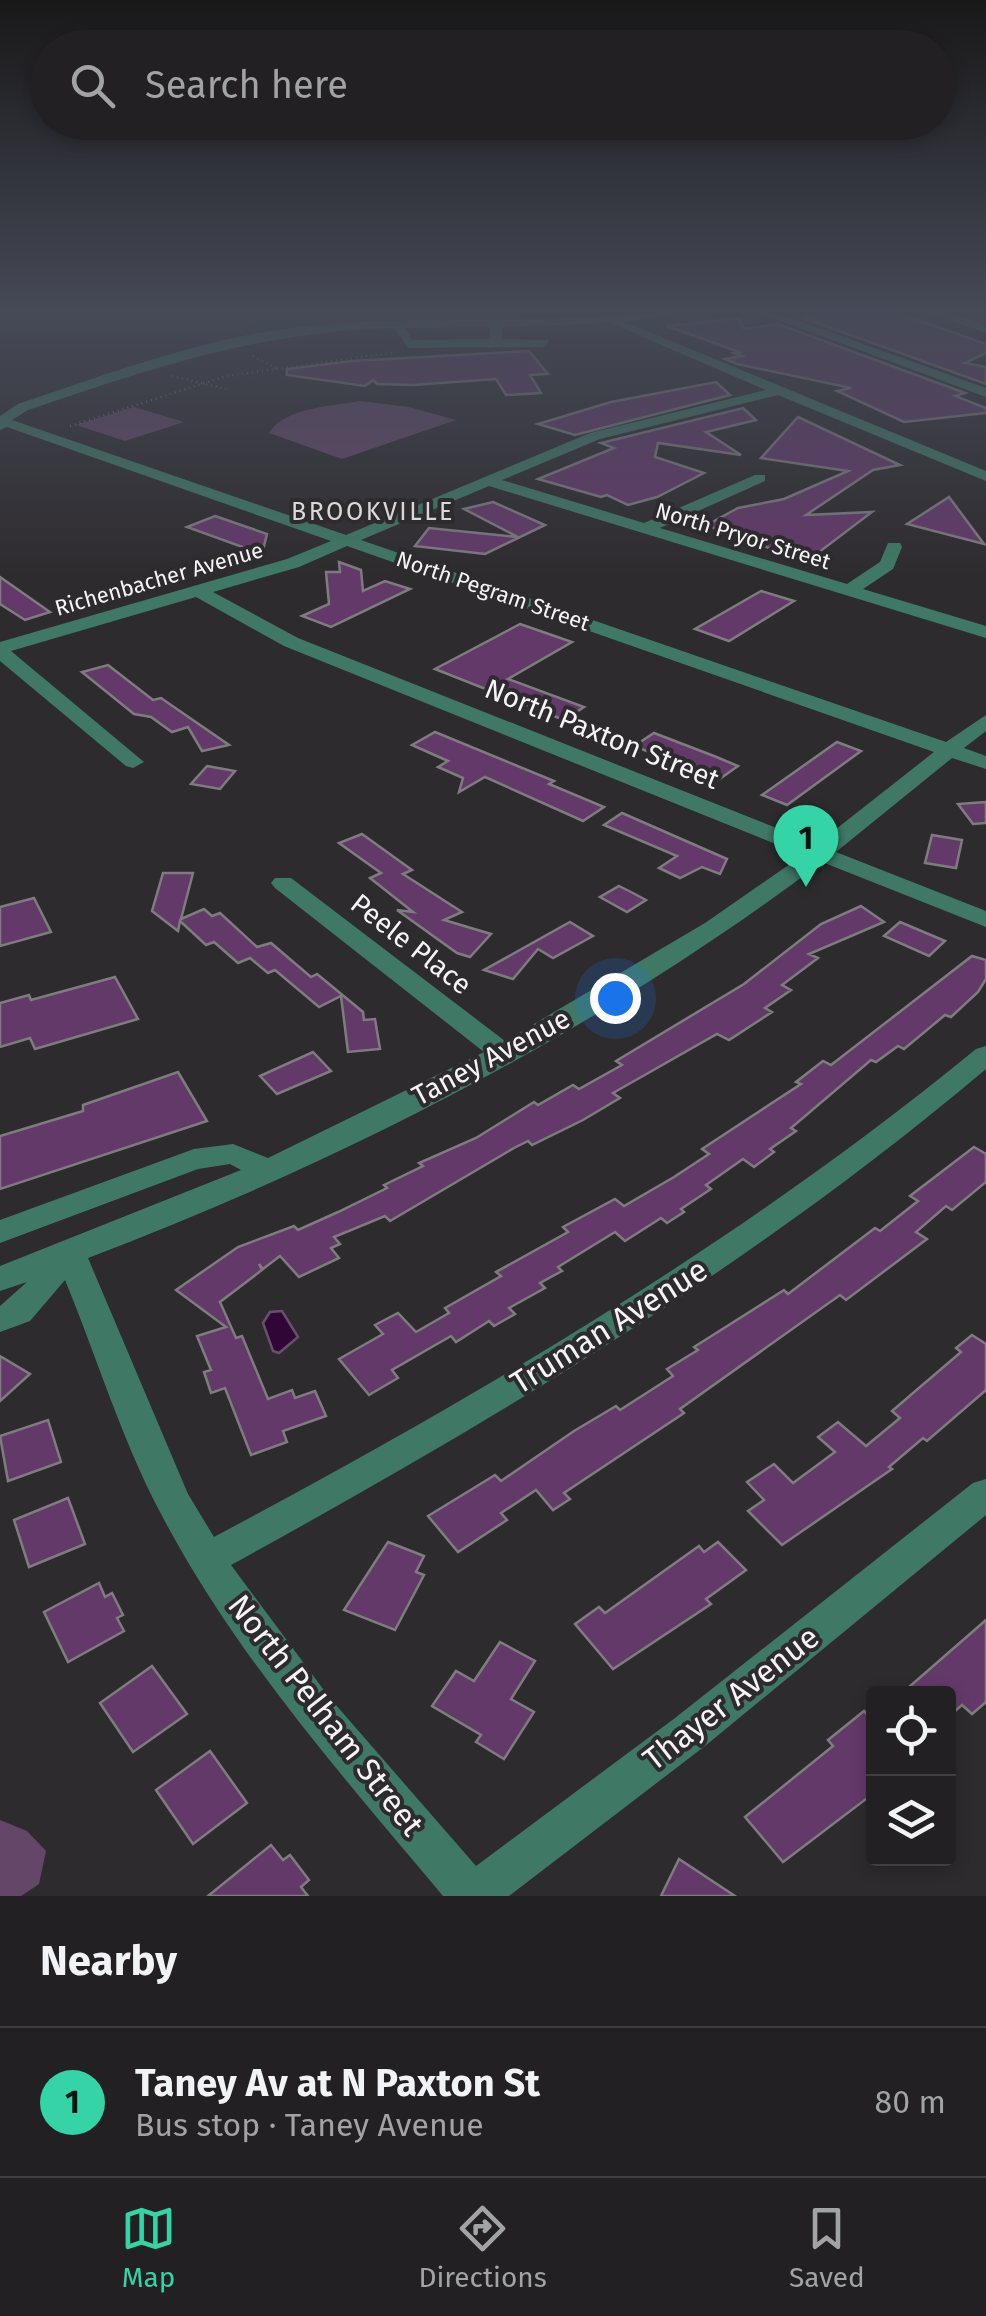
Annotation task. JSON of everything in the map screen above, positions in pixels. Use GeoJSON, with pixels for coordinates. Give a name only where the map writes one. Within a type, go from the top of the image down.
{"type":"FeatureCollection","features":[{"type":"Feature","properties":{"kind":"street"},"geometry":{"type":"LineString","coordinates":[[2,423],[11,412],[40,401]]}},
{"type":"Feature","properties":{"kind":"street","name":"Richenbacher Avenue"},"geometry":{"type":"LineString","coordinates":[[0,649],[201,592],[347,540],[595,436],[734,401]]}},
{"type":"Feature","properties":{"kind":"street"},"geometry":{"type":"LineString","coordinates":[[807,401],[986,476]]}},
{"type":"Feature","properties":{"kind":"street","name":"North Pegram Street"},"geometry":{"type":"LineString","coordinates":[[2,423],[986,763]]}},
{"type":"Feature","properties":{"kind":"street"},"geometry":{"type":"LineString","coordinates":[[644,529],[736,484],[760,478]]}},
{"type":"Feature","properties":{"kind":"street","name":"North Pryor Street"},"geometry":{"type":"LineString","coordinates":[[488,481],[986,632]]}},
{"type":"Feature","properties":{"kind":"street"},"geometry":{"type":"LineString","coordinates":[[848,591],[888,565],[894,547]]}},
{"type":"Feature","properties":{"kind":"street","name":"North Paxton Street"},"geometry":{"type":"LineString","coordinates":[[201,592],[291,642],[986,920]]}},
{"type":"Feature","properties":{"kind":"street"},"geometry":{"type":"LineString","coordinates":[[0,649],[134,762]]}},
{"type":"Feature","properties":{"kind":"street","name":"Taney Avenue"},"geometry":{"type":"LineString","coordinates":[[0,1279],[70,1254],[265,1170],[503,1053],[616,990],[817,855],[986,721]]}},
{"type":"Feature","properties":{"kind":"street","name":"Peele Place"},"geometry":{"type":"LineString","coordinates":[[283,883],[503,1053]]}},
{"type":"Feature","properties":{"kind":"street","name":"Truman Avenue"},"geometry":{"type":"LineString","coordinates":[[208,1559],[652,1302],[848,1167],[986,1055]]}},
{"type":"Feature","properties":{"kind":"street"},"geometry":{"type":"LineString","coordinates":[[0,1232],[194,1159],[233,1154],[265,1170]]}},
{"type":"Feature","properties":{"kind":"street"},"geometry":{"type":"LineString","coordinates":[[0,1319],[19,1312],[70,1254]]}},
{"type":"Feature","properties":{"kind":"street","name":"North Pelham Street"},"geometry":{"type":"LineString","coordinates":[[70,1254],[174,1502],[208,1559],[314,1711],[472,1896]]}},
{"type":"Feature","properties":{"kind":"street","name":"Thayer Avenue"},"geometry":{"type":"LineString","coordinates":[[472,1896],[690,1732],[986,1494]]}},
{"type":"Feature","properties":{"kind":"path"},"geometry":{"type":"LineString","coordinates":[[56,431],[146,401]]}},
{"type":"Feature","properties":{"kind":"shaded area"},"geometry":{"type":"Polygon","coordinates":[[[364,401],[409,407],[456,420],[342,459],[269,433],[286,418],[324,406],[364,401]]]}},
{"type":"Feature","properties":{"kind":"shaded area"},"geometry":{"type":"Polygon","coordinates":[[[134,407],[184,422],[125,441],[76,425],[134,407]]]}},
{"type":"Feature","properties":{"kind":"shaded area"},"geometry":{"type":"Polygon","coordinates":[[[282,1311],[298,1337],[279,1353],[273,1351],[263,1323],[270,1312],[282,1311]]]}},
{"type":"Feature","properties":{"kind":"shaded area"},"geometry":{"type":"Polygon","coordinates":[[[0,1820],[27,1831],[46,1851],[39,1884],[21,1896],[0,1896],[0,1820]]]}},
{"type":"Feature","properties":{"kind":"building"},"geometry":{"type":"Polygon","coordinates":[[[705,401],[575,435],[538,424],[611,402],[705,401]]]}},
{"type":"Feature","properties":{"kind":"building"},"geometry":{"type":"Polygon","coordinates":[[[860,401],[969,401],[986,408],[986,413],[904,422],[860,401]]]}},
{"type":"Feature","properties":{"kind":"building"},"geometry":{"type":"Polygon","coordinates":[[[743,408],[756,420],[706,432],[741,455],[658,443],[655,457],[704,473],[657,497],[628,505],[607,495],[601,497],[538,479],[614,448],[601,443],[743,408]]]}},
{"type":"Feature","properties":{"kind":"building"},"geometry":{"type":"Polygon","coordinates":[[[798,417],[900,465],[873,470],[806,515],[872,512],[810,559],[740,540],[707,525],[738,508],[784,499],[848,471],[761,458],[798,417]]]}},
{"type":"Feature","properties":{"kind":"building"},"geometry":{"type":"Polygon","coordinates":[[[949,497],[984,544],[907,524],[949,497]]]}},
{"type":"Feature","properties":{"kind":"building"},"geometry":{"type":"Polygon","coordinates":[[[493,502],[545,525],[485,554],[415,546],[429,528],[518,537],[464,509],[493,502]]]}},
{"type":"Feature","properties":{"kind":"building"},"geometry":{"type":"Polygon","coordinates":[[[215,516],[267,534],[262,554],[187,527],[215,516]]]}},
{"type":"Feature","properties":{"kind":"building"},"geometry":{"type":"Polygon","coordinates":[[[339,562],[361,570],[363,591],[385,581],[410,589],[331,627],[302,616],[329,604],[326,572],[340,572],[339,562]]]}},
{"type":"Feature","properties":{"kind":"building"},"geometry":{"type":"Polygon","coordinates":[[[0,577],[50,612],[25,620],[0,604],[0,577]]]}},
{"type":"Feature","properties":{"kind":"building"},"geometry":{"type":"Polygon","coordinates":[[[761,591],[794,601],[729,641],[695,629],[761,591]]]}},
{"type":"Feature","properties":{"kind":"building"},"geometry":{"type":"Polygon","coordinates":[[[520,624],[572,642],[508,679],[584,707],[564,720],[435,669],[520,624]]]}},
{"type":"Feature","properties":{"kind":"building"},"geometry":{"type":"Polygon","coordinates":[[[108,665],[153,700],[161,698],[229,745],[202,751],[188,727],[172,732],[151,717],[134,714],[82,672],[108,665]]]}},
{"type":"Feature","properties":{"kind":"building"},"geometry":{"type":"Polygon","coordinates":[[[435,732],[554,781],[549,784],[604,807],[583,821],[485,777],[459,792],[463,778],[438,767],[448,761],[412,745],[435,732]]]}},
{"type":"Feature","properties":{"kind":"building"},"geometry":{"type":"Polygon","coordinates":[[[654,733],[738,766],[718,780],[634,746],[654,733]]]}},
{"type":"Feature","properties":{"kind":"building"},"geometry":{"type":"Polygon","coordinates":[[[837,742],[861,751],[787,805],[762,795],[837,742]]]}},
{"type":"Feature","properties":{"kind":"building"},"geometry":{"type":"Polygon","coordinates":[[[207,766],[235,771],[220,789],[191,784],[207,766]]]}},
{"type":"Feature","properties":{"kind":"building"},"geometry":{"type":"Polygon","coordinates":[[[986,802],[986,823],[973,824],[958,804],[986,802]]]}},
{"type":"Feature","properties":{"kind":"building"},"geometry":{"type":"Polygon","coordinates":[[[622,813],[727,859],[720,874],[702,867],[680,878],[659,868],[677,856],[604,825],[622,813]]]}},
{"type":"Feature","properties":{"kind":"building"},"geometry":{"type":"Polygon","coordinates":[[[362,834],[412,870],[403,874],[462,912],[444,920],[491,934],[470,957],[457,953],[397,910],[413,912],[370,878],[381,873],[339,843],[362,834]]]}},
{"type":"Feature","properties":{"kind":"building"},"geometry":{"type":"Polygon","coordinates":[[[932,835],[962,840],[956,868],[925,863],[932,835]]]}},
{"type":"Feature","properties":{"kind":"building"},"geometry":{"type":"Polygon","coordinates":[[[163,873],[193,873],[181,919],[204,909],[212,916],[220,913],[257,947],[271,943],[311,977],[317,974],[363,1012],[364,1020],[375,1019],[380,1049],[348,1052],[341,996],[319,1007],[275,970],[268,973],[250,958],[238,963],[214,942],[206,945],[180,921],[178,931],[152,911],[163,873]]]}},
{"type":"Feature","properties":{"kind":"building"},"geometry":{"type":"Polygon","coordinates":[[[619,886],[646,900],[627,912],[600,897],[619,886]]]}},
{"type":"Feature","properties":{"kind":"building"},"geometry":{"type":"Polygon","coordinates":[[[34,898],[51,932],[0,946],[0,907],[34,898]]]}},
{"type":"Feature","properties":{"kind":"building"},"geometry":{"type":"Polygon","coordinates":[[[861,906],[884,922],[809,954],[818,958],[782,985],[791,990],[765,1008],[772,1012],[729,1040],[717,1034],[613,1093],[620,1098],[583,1120],[532,1145],[528,1141],[514,1148],[390,1221],[385,1216],[334,1237],[340,1244],[331,1248],[339,1258],[299,1277],[280,1256],[263,1269],[259,1264],[262,1270],[220,1302],[236,1338],[242,1336],[268,1399],[292,1390],[295,1398],[315,1391],[326,1416],[283,1431],[287,1442],[251,1455],[225,1388],[211,1393],[204,1372],[211,1370],[197,1336],[226,1327],[176,1290],[238,1247],[294,1226],[298,1230],[338,1212],[423,1166],[419,1163],[476,1138],[534,1102],[538,1105],[573,1085],[579,1089],[622,1065],[616,1061],[744,984],[821,924],[861,906]]]}},
{"type":"Feature","properties":{"kind":"building"},"geometry":{"type":"Polygon","coordinates":[[[570,922],[593,936],[553,958],[538,949],[513,979],[484,970],[570,922]]]}},
{"type":"Feature","properties":{"kind":"building"},"geometry":{"type":"Polygon","coordinates":[[[900,922],[945,941],[929,956],[884,936],[900,922]]]}},
{"type":"Feature","properties":{"kind":"building"},"geometry":{"type":"Polygon","coordinates":[[[972,956],[986,960],[986,979],[951,1017],[945,1015],[904,1049],[898,1046],[876,1062],[871,1060],[791,1128],[796,1131],[770,1149],[774,1152],[754,1167],[743,1159],[706,1185],[711,1189],[667,1223],[661,1218],[625,1241],[615,1232],[558,1267],[562,1271],[540,1283],[545,1288],[509,1308],[515,1314],[494,1326],[489,1321],[456,1342],[451,1336],[392,1370],[398,1378],[369,1395],[339,1359],[383,1334],[375,1325],[398,1313],[416,1332],[449,1313],[445,1308],[501,1276],[496,1272],[568,1232],[563,1227],[615,1199],[624,1206],[674,1177],[709,1154],[702,1149],[801,1084],[796,1082],[823,1061],[831,1065],[972,956]]]}},
{"type":"Feature","properties":{"kind":"building"},"geometry":{"type":"Polygon","coordinates":[[[115,977],[138,1019],[35,1049],[30,1038],[0,1047],[0,1003],[29,995],[31,1000],[115,977]]]}},
{"type":"Feature","properties":{"kind":"building"},"geometry":{"type":"Polygon","coordinates":[[[313,1052],[331,1071],[277,1094],[260,1076],[313,1052]]]}},
{"type":"Feature","properties":{"kind":"building"},"geometry":{"type":"Polygon","coordinates":[[[178,1072],[207,1121],[0,1189],[0,1136],[83,1111],[83,1105],[178,1072]]]}},
{"type":"Feature","properties":{"kind":"building"},"geometry":{"type":"Polygon","coordinates":[[[974,1147],[986,1154],[986,1182],[952,1210],[946,1206],[916,1232],[927,1239],[846,1300],[840,1295],[680,1409],[684,1413],[564,1493],[570,1499],[553,1510],[536,1490],[501,1513],[507,1520],[458,1552],[428,1516],[495,1475],[501,1481],[574,1431],[616,1406],[620,1410],[673,1376],[667,1369],[698,1350],[694,1347],[784,1290],[788,1294],[875,1228],[880,1231],[918,1201],[910,1196],[974,1147]]]}},
{"type":"Feature","properties":{"kind":"building"},"geometry":{"type":"Polygon","coordinates":[[[972,1335],[986,1344],[986,1390],[927,1441],[923,1438],[889,1467],[892,1469],[782,1545],[748,1511],[764,1500],[747,1482],[774,1464],[793,1483],[835,1452],[818,1437],[838,1422],[866,1446],[900,1418],[892,1411],[961,1352],[956,1348],[972,1335]]]}},
{"type":"Feature","properties":{"kind":"building"},"geometry":{"type":"Polygon","coordinates":[[[0,1356],[30,1374],[0,1401],[0,1356]]]}},
{"type":"Feature","properties":{"kind":"building"},"geometry":{"type":"Polygon","coordinates":[[[48,1420],[61,1462],[8,1481],[0,1436],[48,1420]]]}},
{"type":"Feature","properties":{"kind":"building"},"geometry":{"type":"Polygon","coordinates":[[[68,1498],[85,1544],[29,1567],[14,1520],[68,1498]]]}},
{"type":"Feature","properties":{"kind":"building"},"geometry":{"type":"Polygon","coordinates":[[[388,1542],[424,1556],[416,1572],[424,1575],[395,1630],[344,1610],[388,1542]]]}},
{"type":"Feature","properties":{"kind":"building"},"geometry":{"type":"Polygon","coordinates":[[[718,1542],[746,1570],[706,1599],[711,1604],[613,1669],[575,1624],[599,1607],[605,1613],[699,1546],[704,1552],[718,1542]]]}},
{"type":"Feature","properties":{"kind":"building"},"geometry":{"type":"Polygon","coordinates":[[[99,1583],[105,1597],[112,1593],[123,1615],[117,1618],[124,1631],[68,1662],[44,1612],[99,1583]]]}},
{"type":"Feature","properties":{"kind":"building"},"geometry":{"type":"Polygon","coordinates":[[[986,1620],[986,1702],[972,1714],[962,1705],[956,1710],[956,1686],[910,1686],[986,1620]]]}},
{"type":"Feature","properties":{"kind":"building"},"geometry":{"type":"Polygon","coordinates":[[[500,1642],[535,1661],[511,1699],[534,1712],[504,1759],[476,1742],[481,1735],[432,1706],[456,1671],[474,1681],[500,1642]]]}},
{"type":"Feature","properties":{"kind":"building"},"geometry":{"type":"Polygon","coordinates":[[[152,1666],[187,1714],[133,1752],[100,1703],[152,1666]]]}},
{"type":"Feature","properties":{"kind":"building"},"geometry":{"type":"Polygon","coordinates":[[[866,1713],[866,1799],[783,1862],[745,1817],[833,1746],[828,1740],[866,1713]]]}},
{"type":"Feature","properties":{"kind":"building"},"geometry":{"type":"Polygon","coordinates":[[[210,1751],[247,1803],[193,1844],[156,1790],[210,1751]]]}},
{"type":"Feature","properties":{"kind":"building"},"geometry":{"type":"Polygon","coordinates":[[[271,1845],[283,1860],[290,1855],[309,1880],[301,1887],[308,1896],[208,1896],[271,1845]]]}},
{"type":"Feature","properties":{"kind":"building"},"geometry":{"type":"Polygon","coordinates":[[[679,1859],[735,1896],[661,1896],[679,1859]]]}},
{"type":"Feature","properties":{"kind":"place","name":"Taney Av at N Paxton St"},"geometry":{"type":"Point","coordinates":[806,887]}},
{"type":"Feature","properties":{"kind":"district","name":"BROOKVILLE"},"geometry":{"type":"Point","coordinates":[373,512]}}]}
